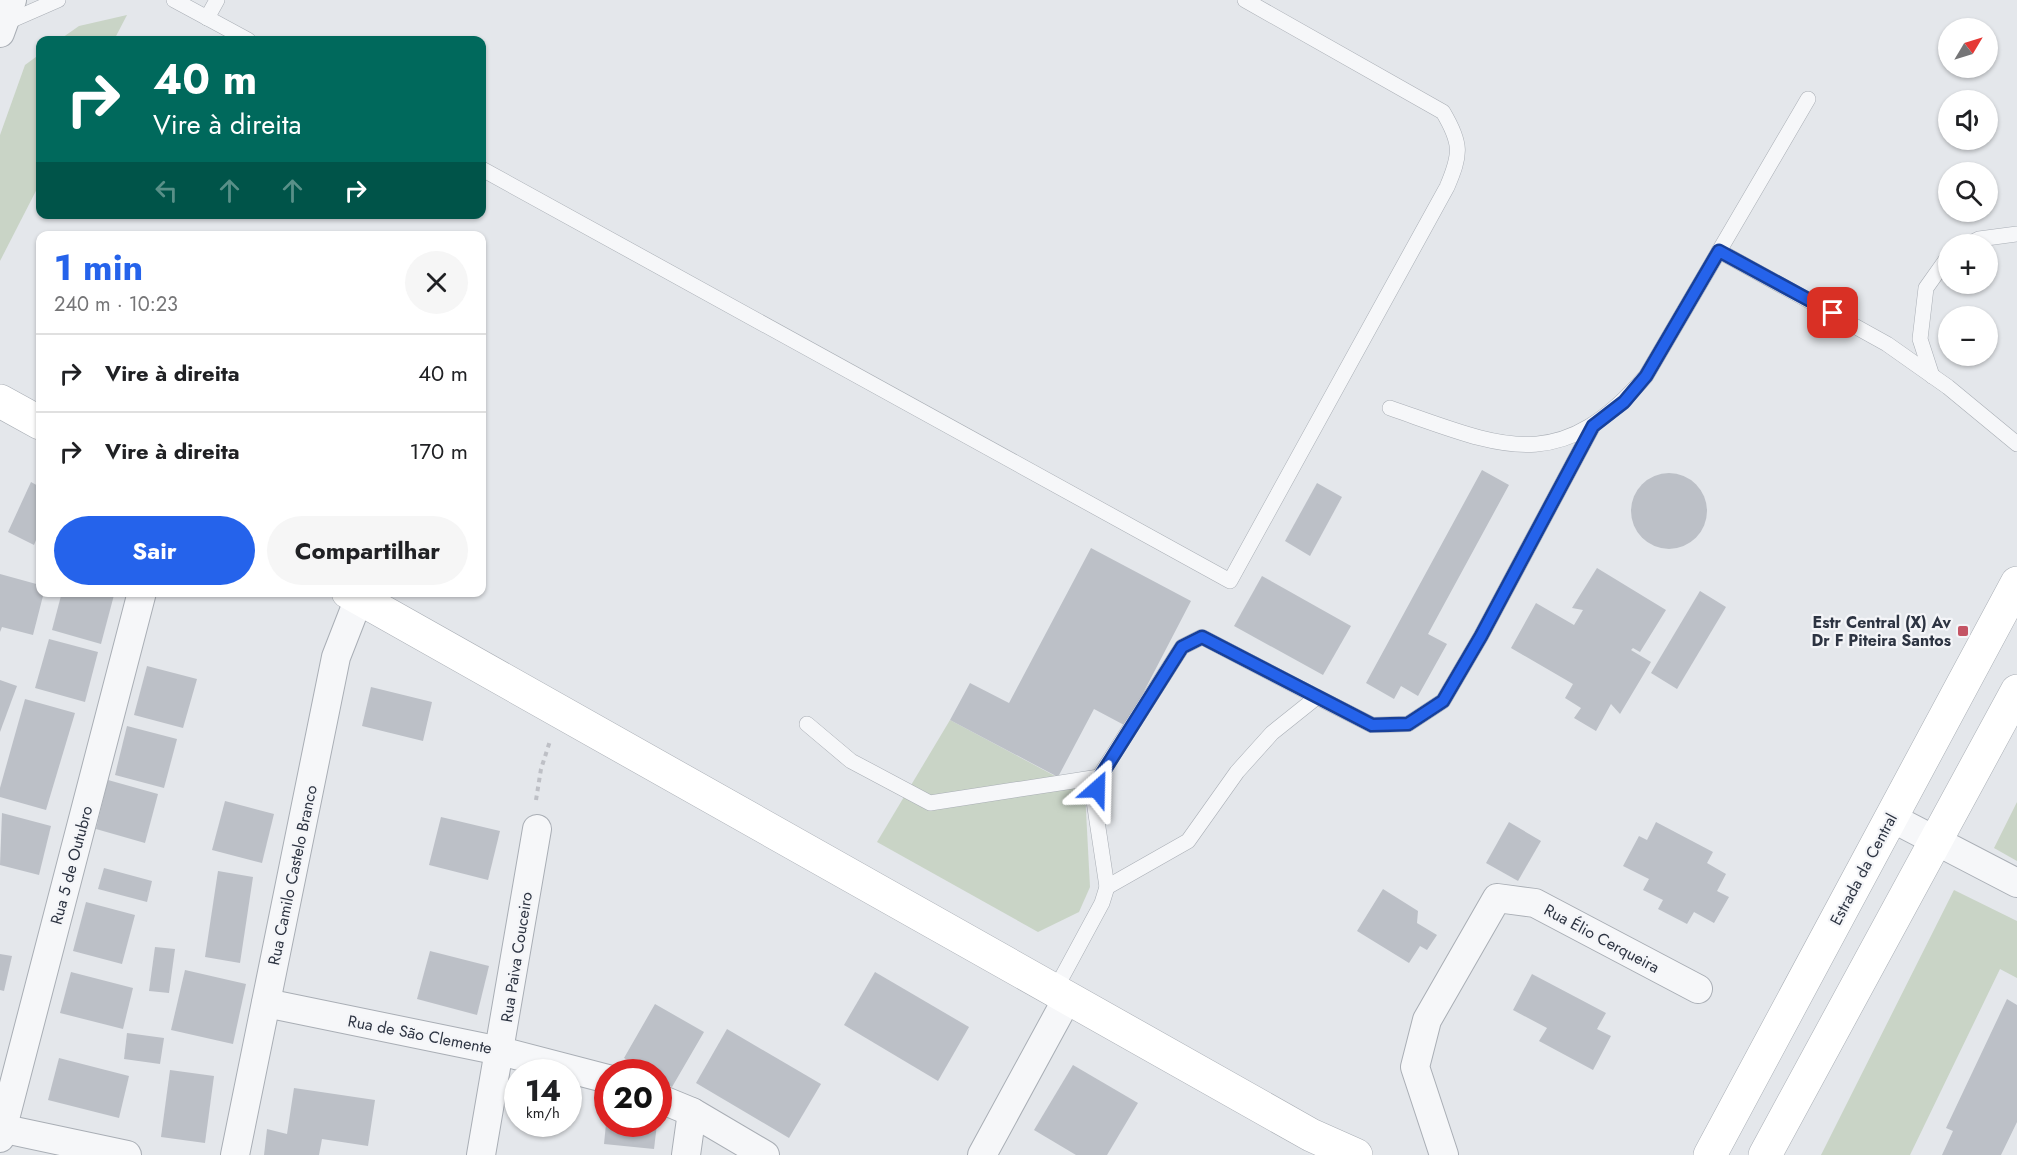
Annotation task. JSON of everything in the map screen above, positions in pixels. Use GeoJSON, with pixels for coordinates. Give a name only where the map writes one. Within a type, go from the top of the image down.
{"type":"FeatureCollection","features":[{"type":"Feature","properties":{"kind":"street"},"geometry":{"type":"LineString","coordinates":[[0,401],[36,421]]}},
{"type":"Feature","properties":{"kind":"street","name":"Estrada da Central"},"geometry":{"type":"LineString","coordinates":[[1710,1155],[2017,583]]}},
{"type":"Feature","properties":{"kind":"street","name":"Rua 5 de Outubro"},"geometry":{"type":"LineString","coordinates":[[1,1132],[141,597]]}},
{"type":"Feature","properties":{"kind":"street","name":"Rua Camilo Castelo Branco"},"geometry":{"type":"LineString","coordinates":[[236,1155],[336,657],[353,597]]}},
{"type":"Feature","properties":{"kind":"street"},"geometry":{"type":"LineString","coordinates":[[358,597],[1311,1135],[1340,1155]]}},
{"type":"Feature","properties":{"kind":"street"},"geometry":{"type":"LineString","coordinates":[[1765,1155],[2017,691]]}},
{"type":"Feature","properties":{"kind":"street"},"geometry":{"type":"LineString","coordinates":[[1890,817],[2017,883]]}},
{"type":"Feature","properties":{"kind":"street","name":"Rua Paiva Couceiro"},"geometry":{"type":"LineString","coordinates":[[482,1155],[537,829]]}},
{"type":"Feature","properties":{"kind":"street","name":"Rua Élio Cerqueira"},"geometry":{"type":"LineString","coordinates":[[1444,1155],[1415,1067],[1427,1020],[1497,898],[1535,903],[1698,989]]}},
{"type":"Feature","properties":{"kind":"street"},"geometry":{"type":"LineString","coordinates":[[982,1155],[1061,994]]}},
{"type":"Feature","properties":{"kind":"street","name":"Rua de São Clemente"},"geometry":{"type":"LineString","coordinates":[[266,1003],[500,1051],[594,1075]]}},
{"type":"Feature","properties":{"kind":"street"},"geometry":{"type":"LineString","coordinates":[[672,1104],[692,1112],[765,1155]]}},
{"type":"Feature","properties":{"kind":"street"},"geometry":{"type":"LineString","coordinates":[[686,1155],[692,1112]]}},
{"type":"Feature","properties":{"kind":"street"},"geometry":{"type":"LineString","coordinates":[[1,1132],[127,1155]]}},
{"type":"Feature","properties":{"kind":"street"},"geometry":{"type":"LineString","coordinates":[[1311,1135],[1356,1155]]}},
{"type":"Feature","properties":{"kind":"lane"},"geometry":{"type":"LineString","coordinates":[[5,19],[58,0]]}},
{"type":"Feature","properties":{"kind":"lane"},"geometry":{"type":"LineString","coordinates":[[174,0],[241,36]]}},
{"type":"Feature","properties":{"kind":"lane"},"geometry":{"type":"LineString","coordinates":[[207,18],[217,0]]}},
{"type":"Feature","properties":{"kind":"lane"},"geometry":{"type":"LineString","coordinates":[[486,171],[1230,581],[1447,188],[1458,162],[1457,135],[1443,112],[1245,0]]}},
{"type":"Feature","properties":{"kind":"lane"},"geometry":{"type":"LineString","coordinates":[[1390,408],[1479,438],[1521,447],[1555,442],[1593,426],[1624,402],[1646,376],[1808,99]]}},
{"type":"Feature","properties":{"kind":"lane"},"geometry":{"type":"LineString","coordinates":[[1998,236],[2017,234]]}},
{"type":"Feature","properties":{"kind":"lane"},"geometry":{"type":"LineString","coordinates":[[1719,251],[1887,344],[1932,376],[2017,444]]}},
{"type":"Feature","properties":{"kind":"lane"},"geometry":{"type":"LineString","coordinates":[[1932,376],[1920,339],[1926,288],[1938,271]]}},
{"type":"Feature","properties":{"kind":"lane"},"geometry":{"type":"LineString","coordinates":[[1061,994],[1107,887],[1094,801],[1100,777],[1182,647],[1202,637],[1372,725],[1408,724],[1443,701],[1481,636],[1593,426]]}},
{"type":"Feature","properties":{"kind":"lane"},"geometry":{"type":"LineString","coordinates":[[1107,887],[1188,841],[1237,772],[1272,733],[1317,697]]}},
{"type":"Feature","properties":{"kind":"lane"},"geometry":{"type":"LineString","coordinates":[[807,724],[851,761],[930,803],[1100,777]]}},
{"type":"Feature","properties":{"kind":"path"},"geometry":{"type":"LineString","coordinates":[[537,829],[536,798],[541,769],[560,711]]}},
{"type":"Feature","properties":{"kind":"green space"},"geometry":{"type":"Polygon","coordinates":[[[127,15],[116,36],[65,36],[79,26],[127,15]]]}},
{"type":"Feature","properties":{"kind":"green space"},"geometry":{"type":"Polygon","coordinates":[[[36,57],[36,191],[0,261],[0,135],[25,65],[36,57]]]}},
{"type":"Feature","properties":{"kind":"green space"},"geometry":{"type":"Polygon","coordinates":[[[950,720],[1085,792],[1090,887],[1079,912],[1038,932],[877,842],[950,720]]]}},
{"type":"Feature","properties":{"kind":"green space"},"geometry":{"type":"Polygon","coordinates":[[[2017,802],[2017,861],[1994,848],[2017,802]]]}},
{"type":"Feature","properties":{"kind":"green space"},"geometry":{"type":"Polygon","coordinates":[[[1954,890],[2017,921],[2017,978],[2000,969],[1910,1155],[1821,1155],[1954,890]]]}},
{"type":"Feature","properties":{"kind":"building"},"geometry":{"type":"Polygon","coordinates":[[[1482,470],[1509,485],[1428,634],[1447,644],[1418,696],[1401,686],[1394,699],[1366,683],[1482,470]]]}},
{"type":"Feature","properties":{"kind":"building"},"geometry":{"type":"Polygon","coordinates":[[[1669,473],[1684,476],[1696,484],[1704,496],[1707,511],[1704,526],[1696,538],[1684,546],[1669,549],[1654,546],[1642,538],[1634,526],[1631,511],[1634,496],[1642,484],[1654,476],[1669,473]]]}},
{"type":"Feature","properties":{"kind":"building"},"geometry":{"type":"Polygon","coordinates":[[[31,482],[36,485],[36,540],[34,545],[8,532],[31,482]]]}},
{"type":"Feature","properties":{"kind":"building"},"geometry":{"type":"Polygon","coordinates":[[[1317,483],[1342,497],[1310,556],[1285,541],[1317,483]]]}},
{"type":"Feature","properties":{"kind":"building"},"geometry":{"type":"Polygon","coordinates":[[[1091,548],[1191,601],[1126,726],[1094,709],[1058,777],[950,720],[970,683],[1009,703],[1091,548]]]}},
{"type":"Feature","properties":{"kind":"building"},"geometry":{"type":"Polygon","coordinates":[[[1597,568],[1666,610],[1640,652],[1633,648],[1631,650],[1651,662],[1620,714],[1611,704],[1596,731],[1574,718],[1581,708],[1565,698],[1573,684],[1511,648],[1536,603],[1574,625],[1583,610],[1572,608],[1597,568]]]}},
{"type":"Feature","properties":{"kind":"building"},"geometry":{"type":"Polygon","coordinates":[[[0,574],[36,584],[36,597],[43,597],[33,635],[2,627],[0,632],[0,574]]]}},
{"type":"Feature","properties":{"kind":"building"},"geometry":{"type":"Polygon","coordinates":[[[1262,576],[1351,626],[1323,675],[1234,626],[1262,576]]]}},
{"type":"Feature","properties":{"kind":"building"},"geometry":{"type":"Polygon","coordinates":[[[1700,591],[1726,607],[1677,689],[1651,673],[1700,591]]]}},
{"type":"Feature","properties":{"kind":"building"},"geometry":{"type":"Polygon","coordinates":[[[61,597],[113,597],[101,644],[52,630],[61,597]]]}},
{"type":"Feature","properties":{"kind":"building"},"geometry":{"type":"Polygon","coordinates":[[[49,639],[98,652],[85,702],[35,688],[49,639]]]}},
{"type":"Feature","properties":{"kind":"building"},"geometry":{"type":"Polygon","coordinates":[[[147,666],[197,679],[183,728],[134,715],[147,666]]]}},
{"type":"Feature","properties":{"kind":"building"},"geometry":{"type":"Polygon","coordinates":[[[0,680],[17,686],[0,732],[0,680]]]}},
{"type":"Feature","properties":{"kind":"building"},"geometry":{"type":"Polygon","coordinates":[[[371,687],[432,702],[423,741],[362,726],[371,687]]]}},
{"type":"Feature","properties":{"kind":"building"},"geometry":{"type":"Polygon","coordinates":[[[25,699],[75,713],[46,810],[0,797],[0,788],[25,699]]]}},
{"type":"Feature","properties":{"kind":"building"},"geometry":{"type":"Polygon","coordinates":[[[127,726],[177,739],[164,788],[115,775],[127,726]]]}},
{"type":"Feature","properties":{"kind":"building"},"geometry":{"type":"Polygon","coordinates":[[[108,780],[158,794],[145,843],[96,829],[108,780]]]}},
{"type":"Feature","properties":{"kind":"building"},"geometry":{"type":"Polygon","coordinates":[[[225,801],[274,814],[262,863],[212,850],[225,801]]]}},
{"type":"Feature","properties":{"kind":"building"},"geometry":{"type":"Polygon","coordinates":[[[2,813],[51,826],[39,875],[0,865],[2,813]]]}},
{"type":"Feature","properties":{"kind":"building"},"geometry":{"type":"Polygon","coordinates":[[[441,817],[500,831],[488,880],[429,865],[441,817]]]}},
{"type":"Feature","properties":{"kind":"building"},"geometry":{"type":"Polygon","coordinates":[[[1509,822],[1541,841],[1518,881],[1486,863],[1509,822]]]}},
{"type":"Feature","properties":{"kind":"building"},"geometry":{"type":"Polygon","coordinates":[[[1656,822],[1713,852],[1707,863],[1726,874],[1717,891],[1729,897],[1714,923],[1694,912],[1687,924],[1658,909],[1663,900],[1643,890],[1649,879],[1623,866],[1639,836],[1647,840],[1656,822]]]}},
{"type":"Feature","properties":{"kind":"building"},"geometry":{"type":"Polygon","coordinates":[[[104,868],[152,881],[147,902],[98,889],[104,868]]]}},
{"type":"Feature","properties":{"kind":"building"},"geometry":{"type":"Polygon","coordinates":[[[218,871],[253,877],[240,963],[205,957],[218,871]]]}},
{"type":"Feature","properties":{"kind":"building"},"geometry":{"type":"Polygon","coordinates":[[[1383,889],[1418,911],[1417,923],[1437,935],[1427,950],[1420,946],[1409,963],[1357,931],[1383,889]]]}},
{"type":"Feature","properties":{"kind":"building"},"geometry":{"type":"Polygon","coordinates":[[[86,902],[135,915],[122,964],[73,951],[86,902]]]}},
{"type":"Feature","properties":{"kind":"building"},"geometry":{"type":"Polygon","coordinates":[[[155,947],[175,949],[169,993],[149,991],[155,947]]]}},
{"type":"Feature","properties":{"kind":"building"},"geometry":{"type":"Polygon","coordinates":[[[430,951],[489,966],[477,1015],[417,999],[430,951]]]}},
{"type":"Feature","properties":{"kind":"building"},"geometry":{"type":"Polygon","coordinates":[[[0,954],[12,956],[4,991],[0,990],[0,954]]]}},
{"type":"Feature","properties":{"kind":"building"},"geometry":{"type":"Polygon","coordinates":[[[185,970],[246,984],[233,1044],[171,1030],[185,970]]]}},
{"type":"Feature","properties":{"kind":"building"},"geometry":{"type":"Polygon","coordinates":[[[71,972],[133,988],[123,1029],[60,1013],[71,972]]]}},
{"type":"Feature","properties":{"kind":"building"},"geometry":{"type":"Polygon","coordinates":[[[875,972],[969,1027],[938,1081],[844,1025],[875,972]]]}},
{"type":"Feature","properties":{"kind":"building"},"geometry":{"type":"Polygon","coordinates":[[[1532,974],[1606,1013],[1597,1029],[1611,1036],[1593,1070],[1539,1041],[1547,1028],[1513,1010],[1532,974]]]}},
{"type":"Feature","properties":{"kind":"building"},"geometry":{"type":"Polygon","coordinates":[[[2007,999],[2017,1005],[2017,1122],[2001,1155],[1942,1155],[1953,1131],[1946,1128],[2007,999]]]}},
{"type":"Feature","properties":{"kind":"building"},"geometry":{"type":"Polygon","coordinates":[[[655,1004],[704,1032],[672,1087],[672,1059],[624,1058],[655,1004]]]}},
{"type":"Feature","properties":{"kind":"building"},"geometry":{"type":"Polygon","coordinates":[[[727,1029],[821,1084],[789,1138],[696,1083],[727,1029]]]}},
{"type":"Feature","properties":{"kind":"building"},"geometry":{"type":"Polygon","coordinates":[[[127,1033],[164,1038],[160,1064],[124,1059],[127,1033]]]}},
{"type":"Feature","properties":{"kind":"building"},"geometry":{"type":"Polygon","coordinates":[[[59,1058],[129,1076],[119,1118],[48,1100],[59,1058]]]}},
{"type":"Feature","properties":{"kind":"building"},"geometry":{"type":"Polygon","coordinates":[[[1073,1065],[1138,1103],[1107,1155],[1076,1155],[1034,1130],[1073,1065]]]}},
{"type":"Feature","properties":{"kind":"building"},"geometry":{"type":"Polygon","coordinates":[[[170,1070],[214,1076],[205,1143],[161,1137],[170,1070]]]}},
{"type":"Feature","properties":{"kind":"building"},"geometry":{"type":"Polygon","coordinates":[[[294,1088],[375,1100],[368,1146],[322,1139],[319,1155],[264,1155],[267,1129],[287,1134],[294,1088]]]}},
{"type":"Feature","properties":{"kind":"building"},"geometry":{"type":"Polygon","coordinates":[[[605,1137],[655,1137],[654,1149],[604,1144],[605,1137]]]}},
{"type":"Feature","properties":{"kind":"place","name":"Estr Central (X) Av Dr F Piteira Santos"},"geometry":{"type":"Point","coordinates":[1963,631]}},
{"type":"Feature","properties":{"kind":"route"},"geometry":{"type":"LineString","coordinates":[[1097,789],[1100,777],[1182,647],[1202,637],[1372,725],[1408,724],[1443,701],[1481,636],[1593,426],[1624,402],[1646,376],[1719,251],[1833,313]]}}]}
